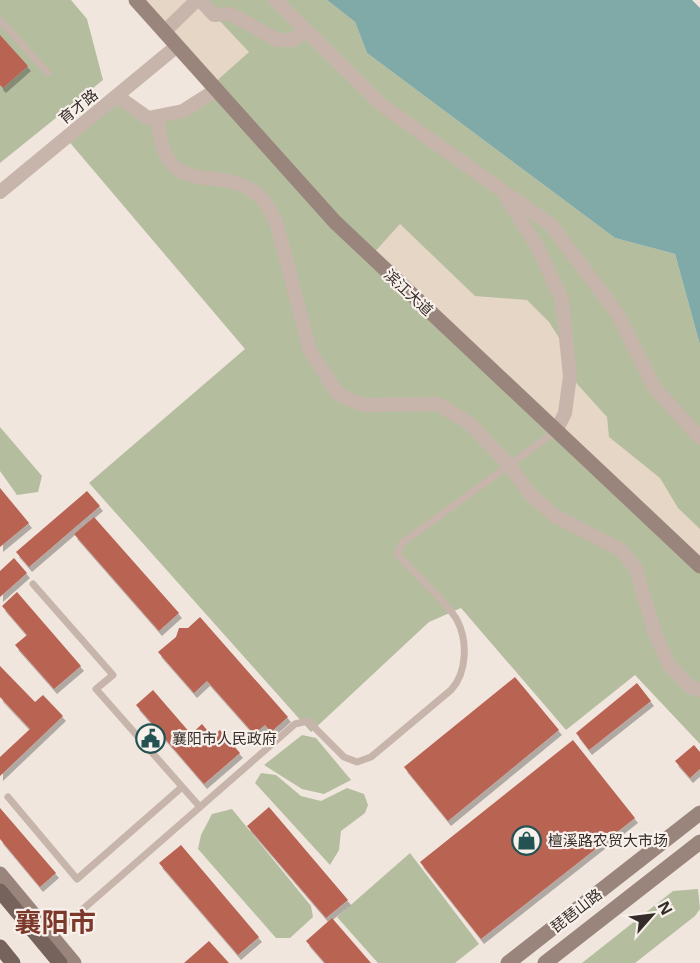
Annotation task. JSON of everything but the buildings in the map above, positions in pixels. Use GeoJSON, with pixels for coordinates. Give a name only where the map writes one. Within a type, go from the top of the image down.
{"type":"FeatureCollection","features":[{"type":"Feature","properties":{"kind":"main road"},"geometry":{"type":"LineString","coordinates":[[0,891],[48,940],[60,963]]}},
{"type":"Feature","properties":{"kind":"main road"},"geometry":{"type":"LineString","coordinates":[[0,947],[13,963]]}},
{"type":"Feature","properties":{"kind":"street","name":"滨江大道"},"geometry":{"type":"LineString","coordinates":[[136,0],[335,222],[700,566]]}},
{"type":"Feature","properties":{"kind":"street"},"geometry":{"type":"LineString","coordinates":[[164,32],[198,0],[214,15],[230,14],[278,40],[293,40],[306,30]]}},
{"type":"Feature","properties":{"kind":"street"},"geometry":{"type":"LineString","coordinates":[[275,0],[383,106],[551,225],[617,313],[654,387],[700,438]]}},
{"type":"Feature","properties":{"kind":"street","name":"育才路"},"geometry":{"type":"LineString","coordinates":[[0,192],[177,46]]}},
{"type":"Feature","properties":{"kind":"street"},"geometry":{"type":"LineString","coordinates":[[117,96],[148,118],[183,111],[216,90]]}},
{"type":"Feature","properties":{"kind":"street"},"geometry":{"type":"LineString","coordinates":[[158,116],[164,152],[181,171],[199,178],[236,183],[257,193],[269,208],[277,225],[310,351],[338,394],[363,405],[438,404],[469,423],[509,465],[530,494],[555,516],[621,550],[635,567],[669,665],[690,687],[700,690]]}},
{"type":"Feature","properties":{"kind":"street"},"geometry":{"type":"LineString","coordinates":[[502,190],[537,246],[562,300],[570,376],[565,413],[556,431]]}},
{"type":"Feature","properties":{"kind":"street","name":"琵琶山路"},"geometry":{"type":"LineString","coordinates":[[508,963],[700,813]]}},
{"type":"Feature","properties":{"kind":"street","name":"琵琶山路"},"geometry":{"type":"LineString","coordinates":[[545,963],[700,842]]}},
{"type":"Feature","properties":{"kind":"street"},"geometry":{"type":"LineString","coordinates":[[0,874],[48,940],[74,963]]}},
{"type":"Feature","properties":{"kind":"lane"},"geometry":{"type":"LineString","coordinates":[[0,20],[48,73]]}},
{"type":"Feature","properties":{"kind":"lane"},"geometry":{"type":"LineString","coordinates":[[48,940],[295,724],[308,721],[344,757],[357,762],[370,757],[451,690],[460,680],[465,649],[456,620],[397,554],[402,543],[556,431]]}},
{"type":"Feature","properties":{"kind":"lane"},"geometry":{"type":"LineString","coordinates":[[33,584],[113,675],[96,689],[200,807]]}},
{"type":"Feature","properties":{"kind":"lane"},"geometry":{"type":"LineString","coordinates":[[8,797],[77,879],[182,787]]}},
{"type":"Feature","properties":{"kind":"green space"},"geometry":{"type":"Polygon","coordinates":[[[0,0],[71,0],[87,19],[103,80],[0,163],[0,0]]]}},
{"type":"Feature","properties":{"kind":"green space"},"geometry":{"type":"Polygon","coordinates":[[[135,0],[327,0],[355,22],[367,53],[615,238],[675,254],[700,345],[700,744],[635,675],[566,730],[461,608],[429,622],[311,732],[89,483],[245,349],[66,138],[117,96],[148,118],[183,111],[216,90],[135,0]]]}},
{"type":"Feature","properties":{"kind":"green space"},"geometry":{"type":"Polygon","coordinates":[[[0,427],[42,476],[38,492],[17,495],[0,471],[0,427]]]}},
{"type":"Feature","properties":{"kind":"green space"},"geometry":{"type":"Polygon","coordinates":[[[302,735],[316,738],[351,780],[324,794],[302,789],[264,765],[302,735]]]}},
{"type":"Feature","properties":{"kind":"green space"},"geometry":{"type":"Polygon","coordinates":[[[261,773],[276,775],[301,796],[321,801],[347,788],[364,794],[368,805],[365,813],[341,831],[339,850],[330,865],[255,783],[261,773]]]}},
{"type":"Feature","properties":{"kind":"green space"},"geometry":{"type":"Polygon","coordinates":[[[232,809],[311,906],[313,917],[290,938],[276,938],[198,849],[201,835],[212,814],[232,809]]]}},
{"type":"Feature","properties":{"kind":"green space"},"geometry":{"type":"Polygon","coordinates":[[[410,853],[479,944],[455,963],[378,963],[337,917],[410,853]]]}},
{"type":"Feature","properties":{"kind":"green space"},"geometry":{"type":"Polygon","coordinates":[[[698,889],[700,909],[695,916],[635,963],[582,963],[673,891],[698,889]]]}},
{"type":"Feature","properties":{"kind":"shaded area"},"geometry":{"type":"Polygon","coordinates":[[[136,0],[200,0],[249,52],[212,85],[136,0]]]}},
{"type":"Feature","properties":{"kind":"shaded area"},"geometry":{"type":"Polygon","coordinates":[[[400,224],[475,296],[527,300],[549,322],[565,347],[570,376],[607,417],[609,437],[660,478],[678,508],[700,529],[700,566],[371,256],[400,224]]]}},
{"type":"Feature","properties":{"kind":"water"},"geometry":{"type":"Polygon","coordinates":[[[327,0],[692,0],[700,8],[700,345],[675,254],[615,238],[367,53],[355,22],[327,0]]]}},
{"type":"Feature","properties":{"kind":"place","name":"襄阳市人民政府"},"geometry":{"type":"Point","coordinates":[151,738]}},
{"type":"Feature","properties":{"kind":"place","name":"檀溪路农贸大市场"},"geometry":{"type":"Point","coordinates":[527,840]}},
{"type":"Feature","properties":{"kind":"district","name":"襄阳市"},"geometry":{"type":"Point","coordinates":[55,921]}}]}
